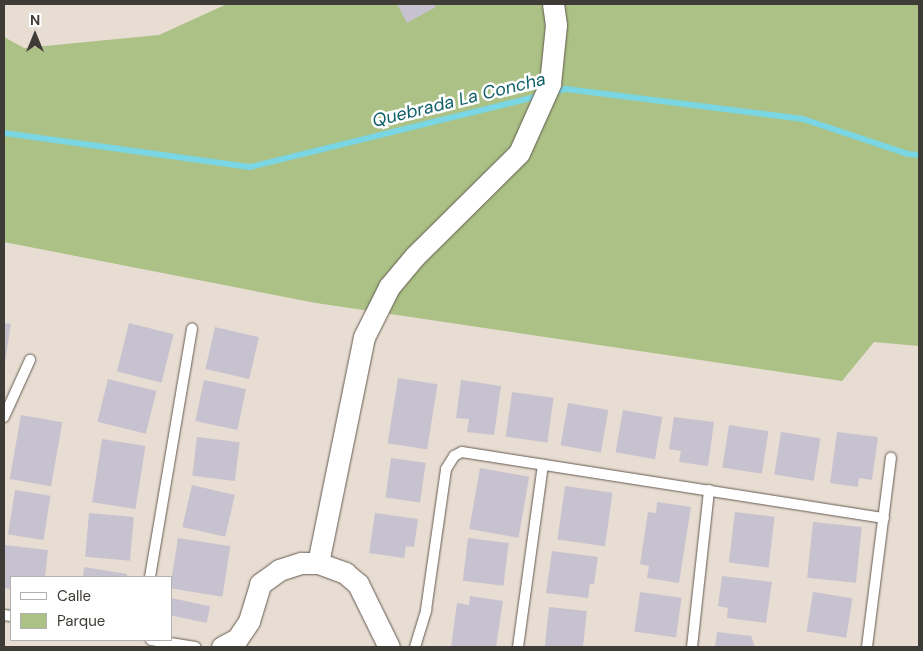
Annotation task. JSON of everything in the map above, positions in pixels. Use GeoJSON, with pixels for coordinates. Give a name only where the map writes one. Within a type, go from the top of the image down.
{"type":"FeatureCollection","features":[{"type":"Feature","properties":{"kind":"street"},"geometry":{"type":"LineString","coordinates":[[318,563],[364,337],[389,287],[415,256],[519,153],[550,84],[556,25],[553,4]]}},
{"type":"Feature","properties":{"kind":"street"},"geometry":{"type":"LineString","coordinates":[[222,647],[238,639],[250,621],[260,584],[279,570],[301,563],[318,563],[344,573],[358,584],[389,647]]}},
{"type":"Feature","properties":{"kind":"lane"},"geometry":{"type":"LineString","coordinates":[[150,576],[192,328]]}},
{"type":"Feature","properties":{"kind":"lane"},"geometry":{"type":"LineString","coordinates":[[4,417],[30,360]]}},
{"type":"Feature","properties":{"kind":"lane"},"geometry":{"type":"LineString","coordinates":[[415,647],[426,610],[446,469],[454,456],[462,452],[884,518]]}},
{"type":"Feature","properties":{"kind":"lane"},"geometry":{"type":"LineString","coordinates":[[867,647],[891,458]]}},
{"type":"Feature","properties":{"kind":"lane"},"geometry":{"type":"LineString","coordinates":[[518,647],[543,465]]}},
{"type":"Feature","properties":{"kind":"lane"},"geometry":{"type":"LineString","coordinates":[[692,647],[709,490]]}},
{"type":"Feature","properties":{"kind":"lane"},"geometry":{"type":"LineString","coordinates":[[157,641],[195,647]]}},
{"type":"Feature","properties":{"kind":"green space"},"geometry":{"type":"Polygon","coordinates":[[[227,4],[919,4],[919,346],[874,342],[842,381],[316,303],[4,242],[4,37],[24,48],[159,35],[227,4]]]}},
{"type":"Feature","properties":{"kind":"building"},"geometry":{"type":"Polygon","coordinates":[[[397,4],[434,4],[436,7],[407,23],[397,4]]]}},
{"type":"Feature","properties":{"kind":"building"},"geometry":{"type":"Polygon","coordinates":[[[4,323],[11,324],[5,362],[4,362],[4,323]]]}},
{"type":"Feature","properties":{"kind":"building"},"geometry":{"type":"Polygon","coordinates":[[[129,323],[174,334],[162,383],[117,372],[129,323]]]}},
{"type":"Feature","properties":{"kind":"building"},"geometry":{"type":"Polygon","coordinates":[[[215,327],[259,337],[249,379],[205,369],[215,327]]]}},
{"type":"Feature","properties":{"kind":"building"},"geometry":{"type":"Polygon","coordinates":[[[398,378],[438,384],[427,449],[388,443],[398,378]]]}},
{"type":"Feature","properties":{"kind":"building"},"geometry":{"type":"Polygon","coordinates":[[[108,379],[157,391],[146,434],[97,422],[108,379]]]}},
{"type":"Feature","properties":{"kind":"building"},"geometry":{"type":"Polygon","coordinates":[[[204,380],[246,389],[237,430],[195,421],[204,380]]]}},
{"type":"Feature","properties":{"kind":"building"},"geometry":{"type":"Polygon","coordinates":[[[461,380],[501,386],[494,435],[467,432],[469,419],[456,418],[461,380]]]}},
{"type":"Feature","properties":{"kind":"building"},"geometry":{"type":"Polygon","coordinates":[[[512,392],[554,398],[547,442],[506,437],[512,392]]]}},
{"type":"Feature","properties":{"kind":"building"},"geometry":{"type":"Polygon","coordinates":[[[568,403],[608,410],[601,452],[561,445],[568,403]]]}},
{"type":"Feature","properties":{"kind":"building"},"geometry":{"type":"Polygon","coordinates":[[[623,410],[662,417],[655,459],[616,452],[623,410]]]}},
{"type":"Feature","properties":{"kind":"building"},"geometry":{"type":"Polygon","coordinates":[[[21,415],[62,422],[51,486],[10,479],[21,415]]]}},
{"type":"Feature","properties":{"kind":"building"},"geometry":{"type":"Polygon","coordinates":[[[674,417],[714,422],[708,466],[679,462],[681,451],[669,449],[674,417]]]}},
{"type":"Feature","properties":{"kind":"building"},"geometry":{"type":"Polygon","coordinates":[[[729,425],[769,431],[762,474],[722,467],[729,425]]]}},
{"type":"Feature","properties":{"kind":"building"},"geometry":{"type":"Polygon","coordinates":[[[781,432],[821,438],[814,481],[774,474],[781,432]]]}},
{"type":"Feature","properties":{"kind":"building"},"geometry":{"type":"Polygon","coordinates":[[[837,432],[878,437],[872,480],[859,478],[858,487],[830,483],[837,432]]]}},
{"type":"Feature","properties":{"kind":"building"},"geometry":{"type":"Polygon","coordinates":[[[197,437],[240,442],[235,481],[192,476],[197,437]]]}},
{"type":"Feature","properties":{"kind":"building"},"geometry":{"type":"Polygon","coordinates":[[[102,439],[145,446],[135,509],[92,502],[102,439]]]}},
{"type":"Feature","properties":{"kind":"building"},"geometry":{"type":"Polygon","coordinates":[[[391,458],[426,463],[420,502],[385,498],[391,458]]]}},
{"type":"Feature","properties":{"kind":"building"},"geometry":{"type":"Polygon","coordinates":[[[480,468],[529,477],[518,538],[469,529],[480,468]]]}},
{"type":"Feature","properties":{"kind":"building"},"geometry":{"type":"Polygon","coordinates":[[[192,485],[235,495],[225,537],[182,527],[192,485]]]}},
{"type":"Feature","properties":{"kind":"building"},"geometry":{"type":"Polygon","coordinates":[[[565,486],[613,493],[605,546],[557,539],[565,486]]]}},
{"type":"Feature","properties":{"kind":"building"},"geometry":{"type":"Polygon","coordinates":[[[15,490],[51,496],[44,540],[8,534],[15,490]]]}},
{"type":"Feature","properties":{"kind":"building"},"geometry":{"type":"Polygon","coordinates":[[[657,502],[691,507],[679,583],[647,578],[649,566],[640,564],[648,512],[656,513],[657,502]]]}},
{"type":"Feature","properties":{"kind":"building"},"geometry":{"type":"Polygon","coordinates":[[[735,512],[775,517],[768,567],[729,563],[735,512]]]}},
{"type":"Feature","properties":{"kind":"building"},"geometry":{"type":"Polygon","coordinates":[[[89,513],[134,517],[130,561],[85,557],[89,513]]]}},
{"type":"Feature","properties":{"kind":"building"},"geometry":{"type":"Polygon","coordinates":[[[375,513],[418,519],[414,547],[406,546],[404,558],[369,553],[375,513]]]}},
{"type":"Feature","properties":{"kind":"building"},"geometry":{"type":"Polygon","coordinates":[[[813,522],[862,527],[856,583],[807,578],[813,522]]]}},
{"type":"Feature","properties":{"kind":"building"},"geometry":{"type":"Polygon","coordinates":[[[178,538],[230,546],[222,597],[172,589],[172,576],[178,538]]]}},
{"type":"Feature","properties":{"kind":"building"},"geometry":{"type":"Polygon","coordinates":[[[468,538],[509,543],[503,586],[463,581],[468,538]]]}},
{"type":"Feature","properties":{"kind":"building"},"geometry":{"type":"Polygon","coordinates":[[[4,545],[48,550],[45,576],[10,576],[10,589],[4,588],[4,545]]]}},
{"type":"Feature","properties":{"kind":"building"},"geometry":{"type":"Polygon","coordinates":[[[552,551],[598,557],[594,584],[590,584],[588,598],[546,593],[552,551]]]}},
{"type":"Feature","properties":{"kind":"building"},"geometry":{"type":"Polygon","coordinates":[[[84,567],[127,574],[127,576],[83,576],[84,567]]]}},
{"type":"Feature","properties":{"kind":"building"},"geometry":{"type":"Polygon","coordinates":[[[722,576],[772,582],[766,623],[727,618],[728,608],[718,606],[722,576]]]}},
{"type":"Feature","properties":{"kind":"building"},"geometry":{"type":"Polygon","coordinates":[[[640,592],[682,598],[676,637],[634,632],[640,592]]]}},
{"type":"Feature","properties":{"kind":"building"},"geometry":{"type":"Polygon","coordinates":[[[813,592],[853,598],[846,638],[807,632],[813,592]]]}},
{"type":"Feature","properties":{"kind":"building"},"geometry":{"type":"Polygon","coordinates":[[[470,596],[503,601],[496,647],[451,647],[457,603],[469,605],[470,596]]]}},
{"type":"Feature","properties":{"kind":"building"},"geometry":{"type":"Polygon","coordinates":[[[172,598],[210,606],[207,623],[172,616],[172,598]]]}},
{"type":"Feature","properties":{"kind":"building"},"geometry":{"type":"Polygon","coordinates":[[[549,607],[587,611],[583,647],[545,647],[549,607]]]}},
{"type":"Feature","properties":{"kind":"building"},"geometry":{"type":"Polygon","coordinates":[[[717,632],[751,636],[755,647],[715,647],[717,632]]]}},
{"type":"Feature","properties":{"kind":"waterway","name":"Quebrada La Concha"},"geometry":{"type":"LineString","coordinates":[[551,93],[566,89],[803,119],[908,154],[919,155]]}},
{"type":"Feature","properties":{"kind":"waterway","name":"Quebrada La Concha"},"geometry":{"type":"LineString","coordinates":[[4,133],[250,167],[539,96]]}}]}
